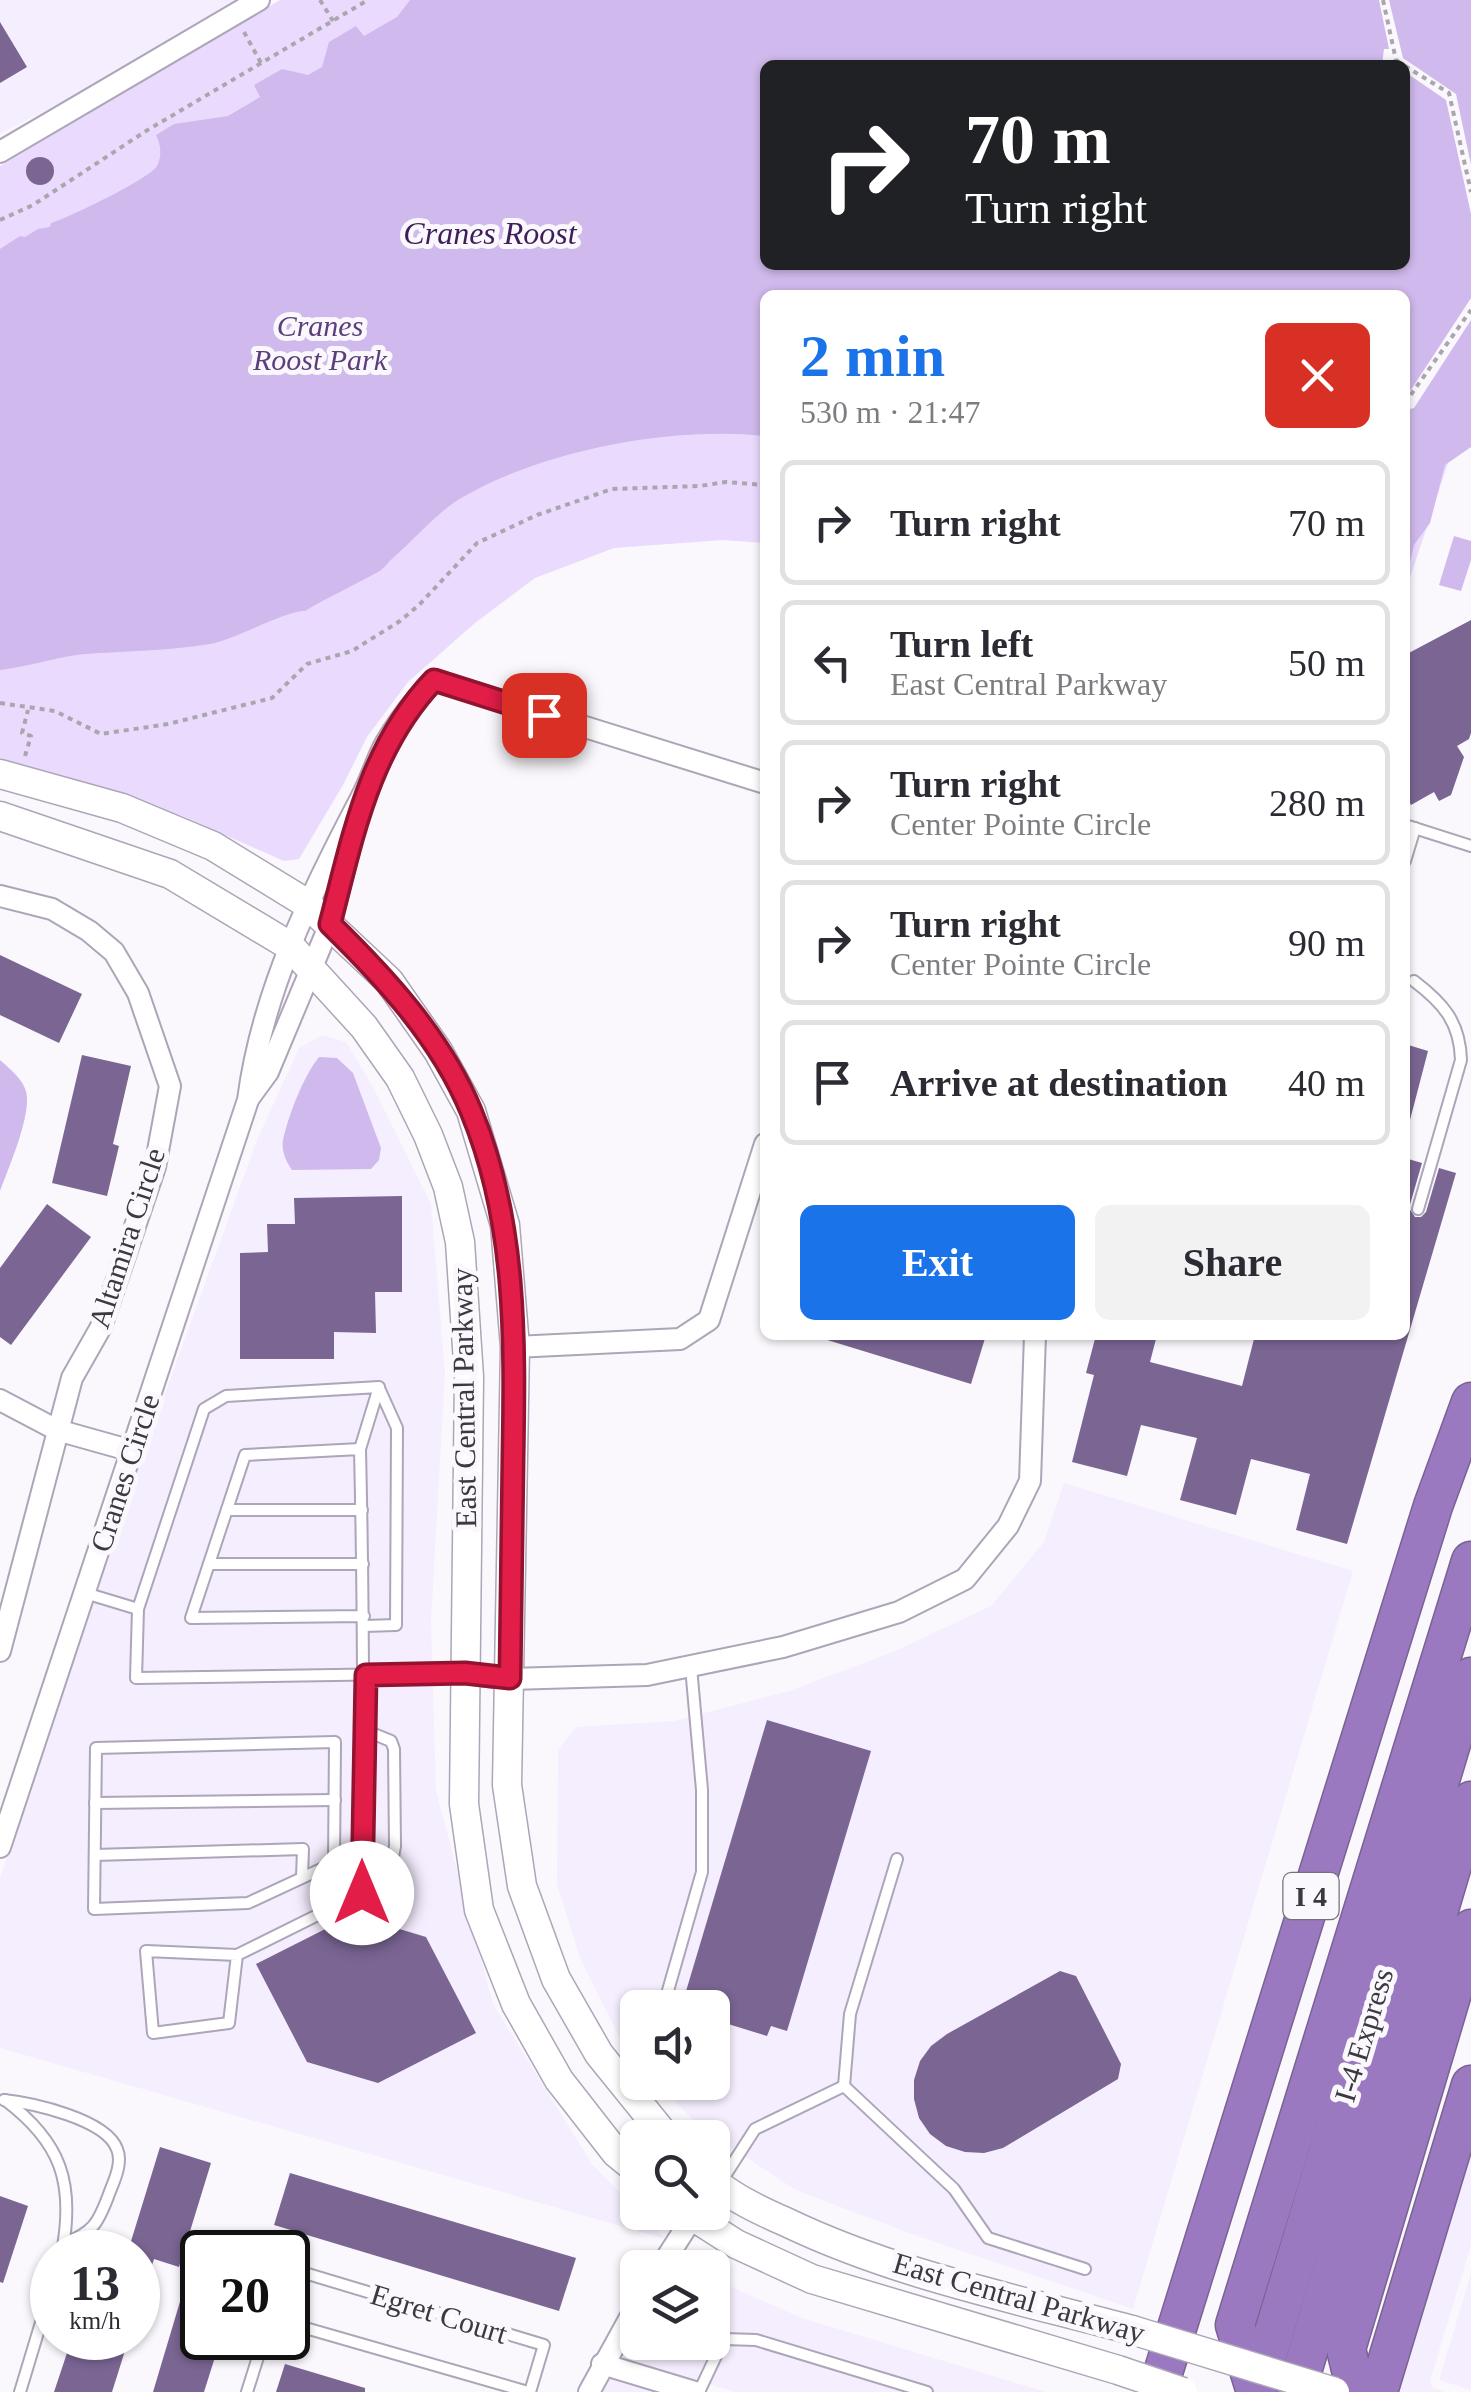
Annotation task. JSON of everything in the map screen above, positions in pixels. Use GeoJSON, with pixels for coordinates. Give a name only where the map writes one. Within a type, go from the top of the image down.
{"type":"FeatureCollection","features":[{"type":"Feature","properties":{"kind":"highway","name":"I 4"},"geometry":{"type":"LineString","coordinates":[[1157,2392],[1432,1506],[1471,1402]]}},
{"type":"Feature","properties":{"kind":"highway"},"geometry":{"type":"LineString","coordinates":[[1253,2383],[1239,2312],[1471,1561]]}},
{"type":"Feature","properties":{"kind":"highway","name":"I-4 Express"},"geometry":{"type":"LineString","coordinates":[[1253,2383],[1471,1677]]}},
{"type":"Feature","properties":{"kind":"highway","name":"I-4 Express"},"geometry":{"type":"LineString","coordinates":[[1309,2390],[1471,1801]]}},
{"type":"Feature","properties":{"kind":"highway"},"geometry":{"type":"LineString","coordinates":[[1309,2390],[1350,2335],[1471,1929]]}},
{"type":"Feature","properties":{"kind":"highway"},"geometry":{"type":"LineString","coordinates":[[1378,2392],[1471,2085]]}},
{"type":"Feature","properties":{"kind":"highway"},"geometry":{"type":"LineString","coordinates":[[1198,2350],[1239,2312]]}},
{"type":"Feature","properties":{"kind":"highway"},"geometry":{"type":"LineString","coordinates":[[1350,2335],[1354,2382],[1366,2392]]}},
{"type":"Feature","properties":{"kind":"main road","name":"East Central Parkway"},"geometry":{"type":"LineString","coordinates":[[0,774],[122,808],[214,846],[306,904],[389,982],[438,1051],[471,1110],[506,1225],[515,1347],[507,1785],[522,1886],[556,1979],[600,2054],[653,2120]]}},
{"type":"Feature","properties":{"kind":"main road","name":"East Central Parkway"},"geometry":{"type":"LineString","coordinates":[[0,816],[170,874],[290,946],[364,1026],[400,1078],[428,1135],[448,1187],[460,1242],[468,1377],[464,1804],[479,1910],[516,2004],[560,2080],[620,2156]]}},
{"type":"Feature","properties":{"kind":"main road","name":"East Central Parkway"},"geometry":{"type":"LineString","coordinates":[[730,2194],[823,2240],[955,2282],[1198,2350],[1253,2383],[1309,2390]]}},
{"type":"Feature","properties":{"kind":"main road","name":"East Central Parkway"},"geometry":{"type":"LineString","coordinates":[[715,2230],[736,2244],[812,2279],[1183,2392]]}},
{"type":"Feature","properties":{"kind":"street"},"geometry":{"type":"LineString","coordinates":[[0,152],[259,0]]}},
{"type":"Feature","properties":{"kind":"street"},"geometry":{"type":"LineString","coordinates":[[366,790],[384,747],[434,680],[760,781]]}},
{"type":"Feature","properties":{"kind":"street","name":"Cranes Circle"},"geometry":{"type":"LineString","coordinates":[[0,1846],[248,1100],[253,1058],[290,946],[306,904],[366,790]]}},
{"type":"Feature","properties":{"kind":"street","name":"Cranes Circle"},"geometry":{"type":"LineString","coordinates":[[248,1100],[268,1072],[330,924],[366,790]]}},
{"type":"Feature","properties":{"kind":"street","name":"Altamira Circle"},"geometry":{"type":"LineString","coordinates":[[0,896],[52,909],[89,931],[114,952],[138,993],[170,1086],[154,1167],[101,1327],[72,1378],[0,1651]]}},
{"type":"Feature","properties":{"kind":"street"},"geometry":{"type":"LineString","coordinates":[[515,1347],[680,1339],[710,1320],[760,1160]]}},
{"type":"Feature","properties":{"kind":"street"},"geometry":{"type":"LineString","coordinates":[[465,1673],[510,1678],[647,1675],[782,1647],[898,1612],[966,1580],[1008,1526],[1030,1480],[1036,1340]]}},
{"type":"Feature","properties":{"kind":"street"},"geometry":{"type":"LineString","coordinates":[[0,1400],[57,1430],[132,1451]]}},
{"type":"Feature","properties":{"kind":"street"},"geometry":{"type":"LineString","coordinates":[[589,2392],[620,2334]]}},
{"type":"Feature","properties":{"kind":"street"},"geometry":{"type":"LineString","coordinates":[[602,2364],[697,2392]]}},
{"type":"Feature","properties":{"kind":"lane"},"geometry":{"type":"LineString","coordinates":[[1410,826],[1471,846]]}},
{"type":"Feature","properties":{"kind":"lane"},"geometry":{"type":"LineString","coordinates":[[1414,981],[1450,1014],[1459,1037],[1461,1060],[1418,1209]]}},
{"type":"Feature","properties":{"kind":"lane"},"geometry":{"type":"LineString","coordinates":[[379,1387],[226,1396],[204,1409],[138,1609],[136,1678],[465,1673]]}},
{"type":"Feature","properties":{"kind":"lane"},"geometry":{"type":"LineString","coordinates":[[360,1449],[245,1455],[191,1618],[396,1625],[397,1428],[379,1387]]}},
{"type":"Feature","properties":{"kind":"lane"},"geometry":{"type":"LineString","coordinates":[[362,1893],[366,1675],[360,1449],[379,1387]]}},
{"type":"Feature","properties":{"kind":"lane"},"geometry":{"type":"LineString","coordinates":[[227,1510],[362,1510]]}},
{"type":"Feature","properties":{"kind":"lane"},"geometry":{"type":"LineString","coordinates":[[209,1564],[363,1564]]}},
{"type":"Feature","properties":{"kind":"lane"},"geometry":{"type":"LineString","coordinates":[[85,1593],[138,1609]]}},
{"type":"Feature","properties":{"kind":"lane"},"geometry":{"type":"LineString","coordinates":[[669,1990],[702,1872],[702,1790],[690,1666]]}},
{"type":"Feature","properties":{"kind":"lane"},"geometry":{"type":"LineString","coordinates":[[237,1955],[229,2023],[153,2033],[146,1951],[237,1955],[389,1879],[395,1846],[394,1749],[391,1741],[364,1730]]}},
{"type":"Feature","properties":{"kind":"lane"},"geometry":{"type":"LineString","coordinates":[[334,1863],[335,1742],[96,1748],[94,1909],[248,1902],[302,1877],[334,1863],[362,1850]]}},
{"type":"Feature","properties":{"kind":"lane"},"geometry":{"type":"LineString","coordinates":[[95,1803],[334,1800]]}},
{"type":"Feature","properties":{"kind":"lane"},"geometry":{"type":"LineString","coordinates":[[95,1855],[303,1849],[302,1877]]}},
{"type":"Feature","properties":{"kind":"lane"},"geometry":{"type":"LineString","coordinates":[[844,2086],[850,2014],[897,1860]]}},
{"type":"Feature","properties":{"kind":"lane"},"geometry":{"type":"LineString","coordinates":[[730,2165],[755,2129],[844,2086]]}},
{"type":"Feature","properties":{"kind":"lane"},"geometry":{"type":"LineString","coordinates":[[844,2086],[954,2188],[988,2238],[1085,2269]]}},
{"type":"Feature","properties":{"kind":"lane"},"geometry":{"type":"LineString","coordinates":[[2,2098],[34,2122],[60,2160],[67,2208],[65,2230]]}},
{"type":"Feature","properties":{"kind":"lane"},"geometry":{"type":"LineString","coordinates":[[2,2098],[36,2104],[110,2137],[118,2150],[118,2168],[91,2230]]}},
{"type":"Feature","properties":{"kind":"lane","name":"Egret Court"},"geometry":{"type":"LineString","coordinates":[[310,2275],[544,2345],[529,2392],[310,2329]]}},
{"type":"Feature","properties":{"kind":"lane"},"geometry":{"type":"LineString","coordinates":[[697,2392],[724,2338],[738,2337],[926,2392]]}},
{"type":"Feature","properties":{"kind":"lane"},"geometry":{"type":"LineString","coordinates":[[20,2392],[30,2359]]}},
{"type":"Feature","properties":{"kind":"lane"},"geometry":{"type":"LineString","coordinates":[[246,2392],[257,2360]]}},
{"type":"Feature","properties":{"kind":"path"},"geometry":{"type":"LineString","coordinates":[[320,0],[333,21]]}},
{"type":"Feature","properties":{"kind":"path"},"geometry":{"type":"LineString","coordinates":[[0,220],[32,205],[146,131],[368,0]]}},
{"type":"Feature","properties":{"kind":"path"},"geometry":{"type":"LineString","coordinates":[[1382,0],[1396,60]]}},
{"type":"Feature","properties":{"kind":"path"},"geometry":{"type":"LineString","coordinates":[[244,32],[261,64]]}},
{"type":"Feature","properties":{"kind":"path"},"geometry":{"type":"LineString","coordinates":[[1410,69],[1449,94],[1471,192]]}},
{"type":"Feature","properties":{"kind":"path"},"geometry":{"type":"LineString","coordinates":[[1410,396],[1471,310]]}},
{"type":"Feature","properties":{"kind":"path"},"geometry":{"type":"LineString","coordinates":[[0,703],[54,711],[101,734],[168,724],[272,698],[307,664],[352,651],[400,621],[477,544],[537,515],[612,489],[726,482],[760,485]]}},
{"type":"Feature","properties":{"kind":"path"},"geometry":{"type":"LineString","coordinates":[[25,756],[32,736],[22,733],[29,708]]}},
{"type":"Feature","properties":{"kind":"shaded area"},"geometry":{"type":"Polygon","coordinates":[[[0,0],[242,0],[101,82],[0,134],[0,0]]]}},
{"type":"Feature","properties":{"kind":"shaded area"},"geometry":{"type":"Polygon","coordinates":[[[322,1035],[346,1042],[373,1087],[431,1204],[445,1373],[431,1620],[436,1791],[493,2004],[592,2164],[620,2192],[620,2226],[0,2048],[0,1878],[139,1465],[257,1140],[299,1048],[322,1035]]]}},
{"type":"Feature","properties":{"kind":"shaded area"},"geometry":{"type":"Polygon","coordinates":[[[1064,1483],[1353,1571],[1133,2309],[796,2190],[730,2147],[730,2120],[693,2120],[674,2100],[730,2100],[730,1990],[620,1990],[620,2039],[580,1958],[557,1884],[558,1750],[576,1727],[674,1721],[789,1691],[893,1652],[991,1606],[1044,1542],[1064,1483]]]}},
{"type":"Feature","properties":{"kind":"shaded area"},"geometry":{"type":"Polygon","coordinates":[[[1471,2142],[1471,2245],[1430,2381],[1432,2387],[1444,2392],[1395,2392],[1471,2142]]]}},
{"type":"Feature","properties":{"kind":"shaded area"},"geometry":{"type":"Polygon","coordinates":[[[635,2230],[657,2230],[666,2239],[635,2230]]]}},
{"type":"Feature","properties":{"kind":"shaded area"},"geometry":{"type":"Polygon","coordinates":[[[1471,2274],[1471,2390],[1439,2380],[1471,2274]]]}},
{"type":"Feature","properties":{"kind":"shaded area"},"geometry":{"type":"Polygon","coordinates":[[[730,2286],[802,2318],[1046,2392],[735,2392],[631,2360],[730,2360],[730,2286]]]}},
{"type":"Feature","properties":{"kind":"shaded area"},"geometry":{"type":"Polygon","coordinates":[[[607,2377],[657,2392],[600,2392],[607,2377]]]}},
{"type":"Feature","properties":{"kind":"green space","name":"Cranes Roost"},"geometry":{"type":"Polygon","coordinates":[[[280,0],[1471,0],[1449,460],[1410,578],[1410,290],[760,290],[760,543],[723,540],[614,548],[535,578],[475,623],[408,682],[367,737],[299,859],[284,861],[182,816],[0,759],[0,166],[280,0]]]}},
{"type":"Feature","properties":{"kind":"water","name":"Cranes Roost"},"geometry":{"type":"Polygon","coordinates":[[[410,0],[1471,0],[1471,447],[1445,465],[1430,523],[1414,545],[1410,561],[1410,290],[760,290],[760,436],[650,439],[570,454],[531,466],[463,497],[436,517],[380,571],[305,611],[210,644],[75,655],[0,670],[0,249],[20,236],[50,227],[51,223],[151,172],[160,154],[156,135],[174,124],[228,116],[260,97],[254,85],[282,69],[308,75],[322,67],[329,42],[356,26],[364,36],[397,17],[410,0]]]}},
{"type":"Feature","properties":{"kind":"water"},"geometry":{"type":"Polygon","coordinates":[[[1454,536],[1471,541],[1471,560],[1461,591],[1439,585],[1454,536]]]}},
{"type":"Feature","properties":{"kind":"water"},"geometry":{"type":"Polygon","coordinates":[[[319,1057],[337,1058],[353,1073],[381,1148],[379,1160],[371,1169],[292,1170],[286,1160],[283,1144],[289,1119],[302,1085],[319,1057]]]}},
{"type":"Feature","properties":{"kind":"water"},"geometry":{"type":"Polygon","coordinates":[[[0,1060],[21,1082],[27,1098],[21,1132],[0,1191],[0,1060]]]}},
{"type":"Feature","properties":{"kind":"pier"},"geometry":{"type":"Polygon","coordinates":[[[1379,0],[1389,0],[1406,60],[1383,60],[1384,49],[1389,49],[1379,0]]]}},
{"type":"Feature","properties":{"kind":"pier"},"geometry":{"type":"Polygon","coordinates":[[[1410,63],[1456,94],[1471,165],[1471,214],[1446,100],[1410,75],[1410,63]]]}},
{"type":"Feature","properties":{"kind":"pier"},"geometry":{"type":"Polygon","coordinates":[[[1471,298],[1471,320],[1410,409],[1410,391],[1471,298]]]}},
{"type":"Feature","properties":{"kind":"building"},"geometry":{"type":"Polygon","coordinates":[[[0,22],[27,67],[0,83],[0,22]]]}},
{"type":"Feature","properties":{"kind":"building"},"geometry":{"type":"Polygon","coordinates":[[[40,157],[50,161],[54,171],[50,181],[40,185],[30,181],[26,171],[30,161],[40,157]]]}},
{"type":"Feature","properties":{"kind":"building"},"geometry":{"type":"Polygon","coordinates":[[[1471,620],[1471,733],[1469,739],[1457,746],[1464,757],[1451,795],[1439,801],[1434,792],[1411,805],[1410,803],[1410,652],[1471,620]]]}},
{"type":"Feature","properties":{"kind":"building"},"geometry":{"type":"Polygon","coordinates":[[[0,955],[82,994],[59,1043],[0,1015],[0,955]]]}},
{"type":"Feature","properties":{"kind":"building"},"geometry":{"type":"Polygon","coordinates":[[[1410,1046],[1428,1051],[1410,1120],[1410,1046]]]}},
{"type":"Feature","properties":{"kind":"building"},"geometry":{"type":"Polygon","coordinates":[[[82,1055],[131,1066],[113,1144],[119,1146],[107,1196],[52,1183],[82,1055]]]}},
{"type":"Feature","properties":{"kind":"building"},"geometry":{"type":"Polygon","coordinates":[[[1410,1159],[1422,1163],[1410,1205],[1410,1159]]]}},
{"type":"Feature","properties":{"kind":"building"},"geometry":{"type":"Polygon","coordinates":[[[1439,1168],[1456,1173],[1410,1330],[1410,1210],[1415,1217],[1426,1212],[1439,1168]]]}},
{"type":"Feature","properties":{"kind":"building"},"geometry":{"type":"Polygon","coordinates":[[[402,1196],[402,1292],[375,1292],[376,1333],[334,1332],[334,1359],[240,1359],[240,1253],[268,1252],[267,1224],[295,1224],[294,1198],[402,1196]]]}},
{"type":"Feature","properties":{"kind":"building"},"geometry":{"type":"Polygon","coordinates":[[[47,1204],[91,1237],[11,1345],[0,1337],[0,1268],[47,1204]]]}},
{"type":"Feature","properties":{"kind":"building"},"geometry":{"type":"Polygon","coordinates":[[[827,1340],[984,1340],[971,1384],[827,1340]]]}},
{"type":"Feature","properties":{"kind":"building"},"geometry":{"type":"Polygon","coordinates":[[[1095,1340],[1156,1340],[1150,1362],[1242,1386],[1254,1340],[1407,1340],[1347,1544],[1296,1530],[1310,1474],[1251,1459],[1236,1515],[1180,1500],[1197,1438],[1141,1425],[1127,1476],[1072,1462],[1094,1375],[1086,1373],[1095,1340]]]}},
{"type":"Feature","properties":{"kind":"building"},"geometry":{"type":"Polygon","coordinates":[[[767,1720],[871,1751],[787,2031],[771,2026],[767,2036],[730,2025],[730,1990],[686,1990],[767,1720]]]}},
{"type":"Feature","properties":{"kind":"building"},"geometry":{"type":"Polygon","coordinates":[[[353,1915],[426,1937],[476,2033],[378,2083],[307,2062],[256,1964],[353,1915]]]}},
{"type":"Feature","properties":{"kind":"building"},"geometry":{"type":"Polygon","coordinates":[[[1060,1971],[1076,1976],[1121,2064],[1118,2079],[1003,2148],[984,2153],[946,2146],[930,2134],[919,2118],[914,2080],[920,2061],[947,2034],[1060,1971]]]}},
{"type":"Feature","properties":{"kind":"building"},"geometry":{"type":"Polygon","coordinates":[[[160,2147],[211,2163],[190,2230],[180,2230],[179,2267],[160,2261],[160,2230],[134,2230],[160,2147]]]}},
{"type":"Feature","properties":{"kind":"building"},"geometry":{"type":"Polygon","coordinates":[[[290,2173],[576,2258],[559,2311],[310,2236],[310,2230],[274,2225],[290,2173]]]}},
{"type":"Feature","properties":{"kind":"building"},"geometry":{"type":"Polygon","coordinates":[[[0,2196],[28,2206],[3,2283],[0,2282],[0,2196]]]}},
{"type":"Feature","properties":{"kind":"building"},"geometry":{"type":"Polygon","coordinates":[[[180,2302],[180,2360],[214,2360],[204,2392],[153,2392],[180,2302]]]}},
{"type":"Feature","properties":{"kind":"building"},"geometry":{"type":"Polygon","coordinates":[[[65,2360],[122,2360],[112,2392],[54,2392],[65,2360]]]}},
{"type":"Feature","properties":{"kind":"building"},"geometry":{"type":"Polygon","coordinates":[[[285,2364],[365,2388],[365,2392],[276,2392],[285,2364]]]}},
{"type":"Feature","properties":{"kind":"route"},"geometry":{"type":"LineString","coordinates":[[362,1893],[366,1675],[465,1673],[510,1678],[515,1347],[506,1225],[471,1110],[438,1051],[389,982],[330,924],[366,790],[384,747],[434,680],[544,715]]}},
{"type":"Feature","properties":{"kind":"park label","name":"Cranes Roost Park"},"geometry":{"type":"Point","coordinates":[320,343]}}]}
